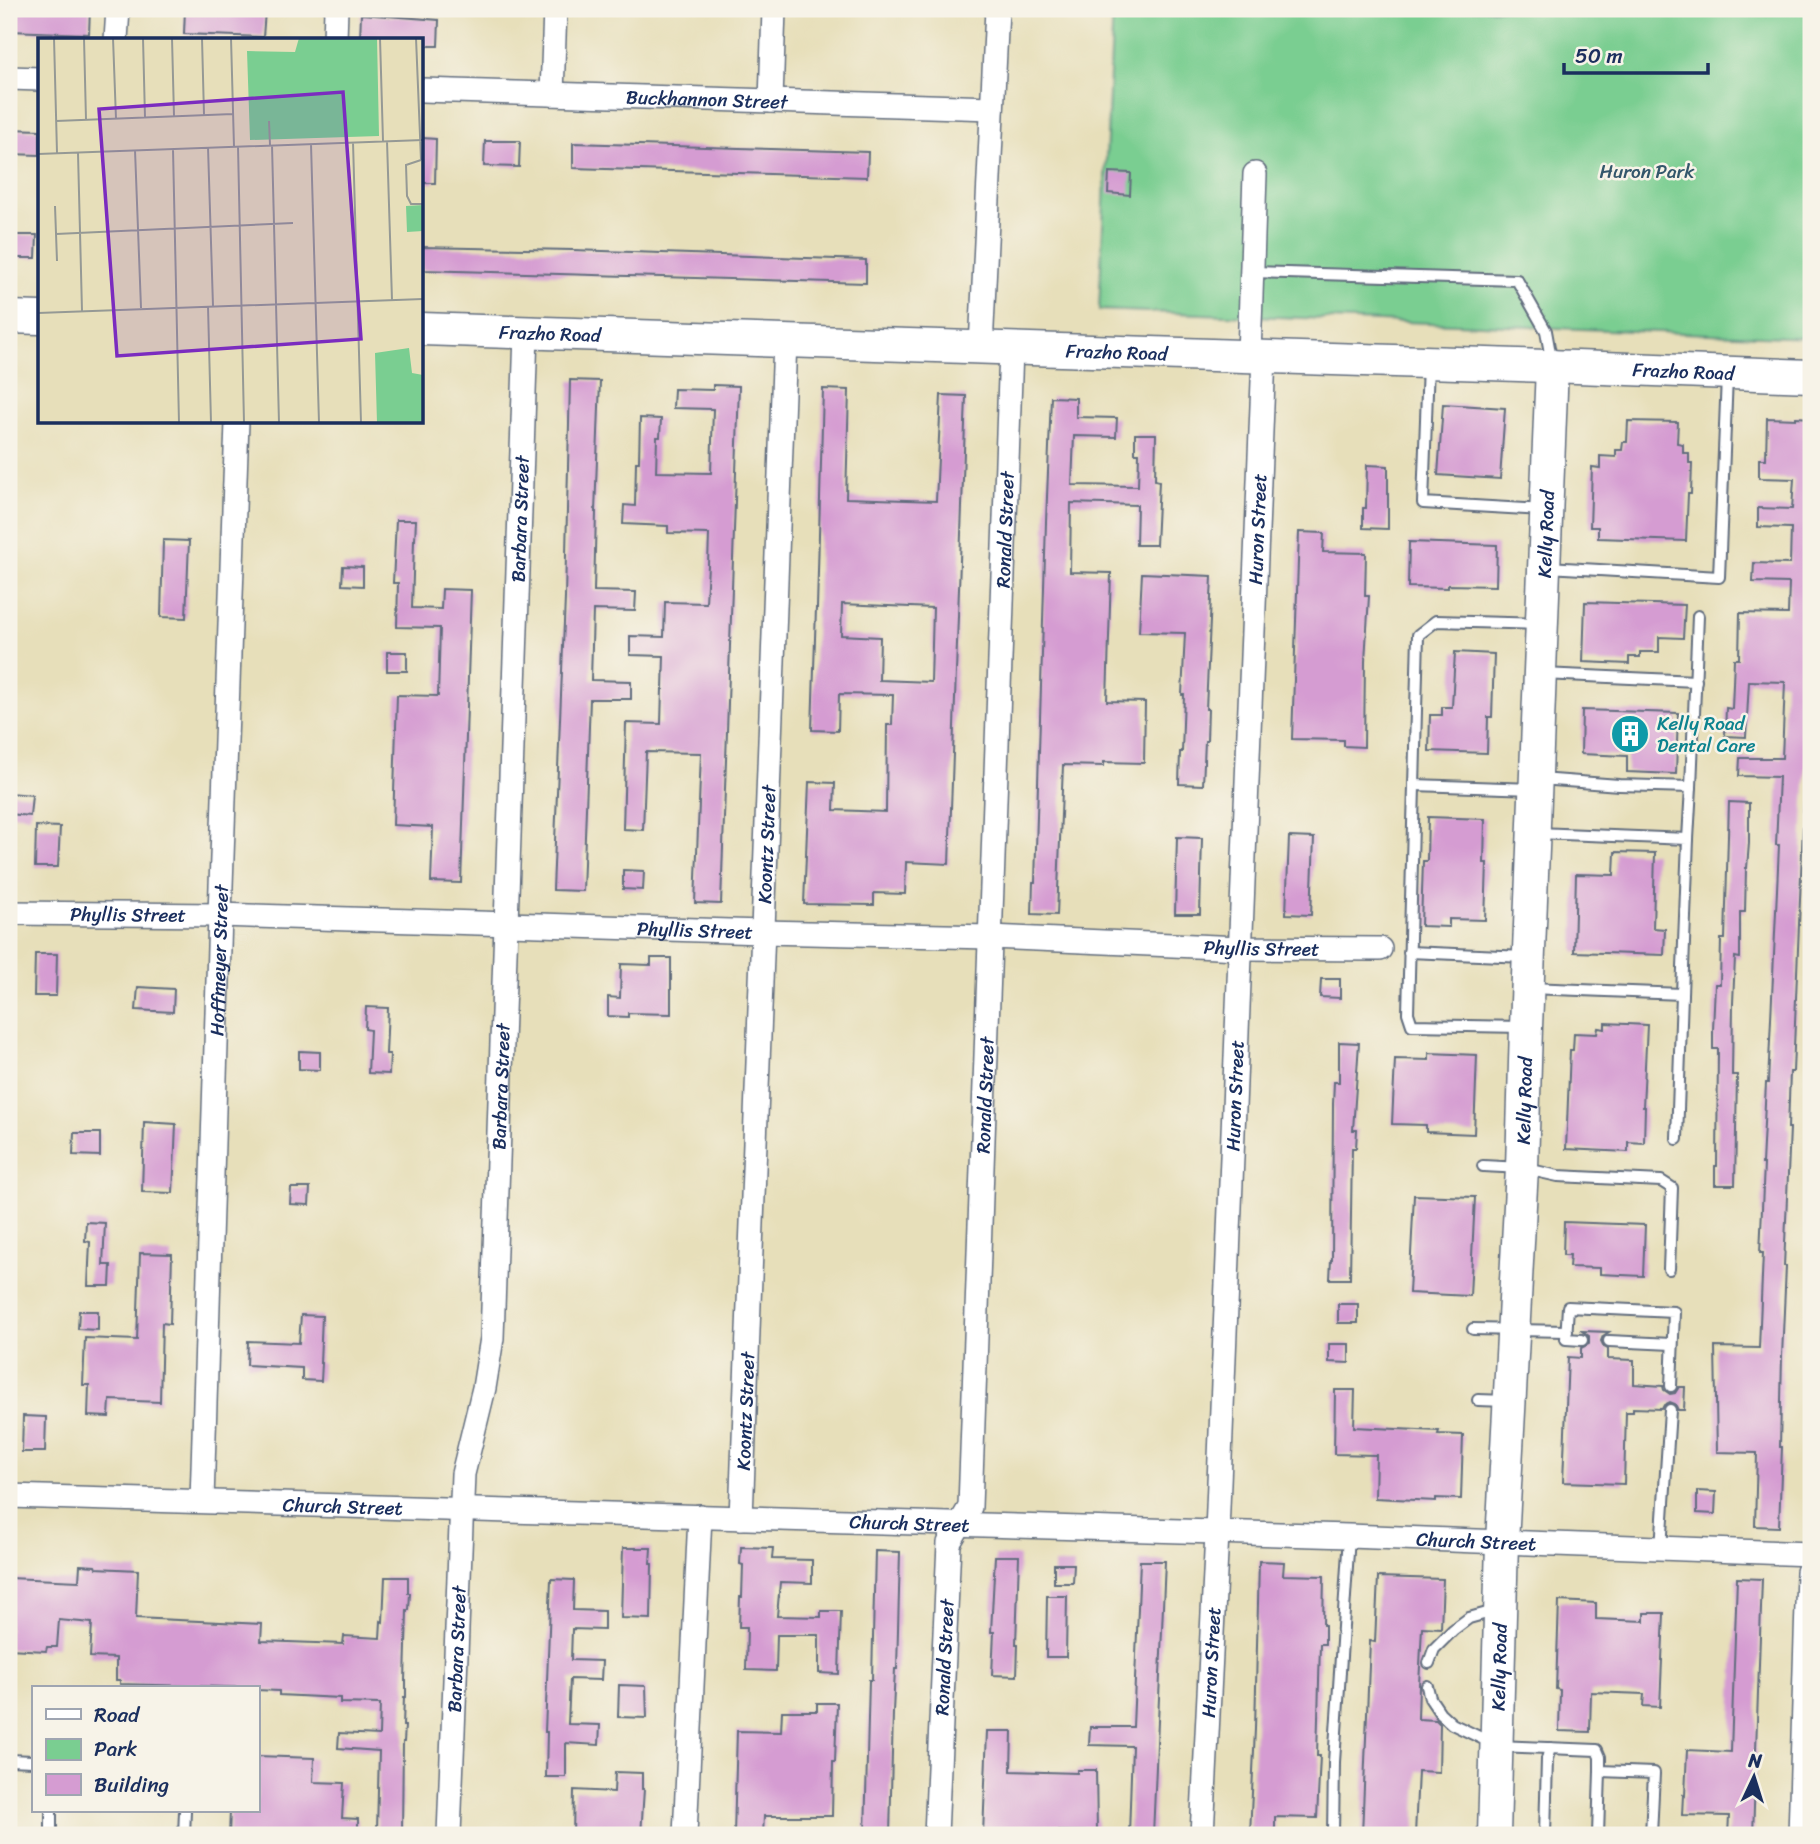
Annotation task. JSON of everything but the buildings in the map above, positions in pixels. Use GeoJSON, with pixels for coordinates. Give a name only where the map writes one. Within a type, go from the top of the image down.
{"type":"FeatureCollection","features":[{"type":"Feature","properties":{"kind":"street"},"geometry":{"type":"LineString","coordinates":[[116,38],[118,9]]}},
{"type":"Feature","properties":{"kind":"street"},"geometry":{"type":"LineString","coordinates":[[335,38],[337,9]]}},
{"type":"Feature","properties":{"kind":"street"},"geometry":{"type":"LineString","coordinates":[[552,94],[555,9]]}},
{"type":"Feature","properties":{"kind":"street"},"geometry":{"type":"LineString","coordinates":[[771,101],[775,9]]}},
{"type":"Feature","properties":{"kind":"street","name":"Ronald Street"},"geometry":{"type":"LineString","coordinates":[[936,1835],[949,1543],[970,1507],[990,937],[996,349],[992,108],[997,9]]}},
{"type":"Feature","properties":{"kind":"street"},"geometry":{"type":"LineString","coordinates":[[9,78],[38,79]]}},
{"type":"Feature","properties":{"kind":"street","name":"Buckhannon Street"},"geometry":{"type":"LineString","coordinates":[[424,90],[992,108]]}},
{"type":"Feature","properties":{"kind":"street","name":"Huron Street"},"geometry":{"type":"LineString","coordinates":[[1202,1835],[1243,899],[1256,356],[1251,272],[1255,174]]}},
{"type":"Feature","properties":{"kind":"street"},"geometry":{"type":"LineString","coordinates":[[9,317],[38,318]]}},
{"type":"Feature","properties":{"kind":"street","name":"Frazho Road"},"geometry":{"type":"LineString","coordinates":[[424,329],[1811,376]]}},
{"type":"Feature","properties":{"kind":"street","name":"Barbara Street"},"geometry":{"type":"LineString","coordinates":[[449,1835],[463,1474],[484,1388],[492,1338],[526,333]]}},
{"type":"Feature","properties":{"kind":"street","name":"Koontz Street"},"geometry":{"type":"LineString","coordinates":[[741,1518],[785,340]]}},
{"type":"Feature","properties":{"kind":"street","name":"Kelly Road"},"geometry":{"type":"LineString","coordinates":[[1494,1835],[1502,1542],[1522,1168],[1552,366]]}},
{"type":"Feature","properties":{"kind":"street","name":"Hoffmeyer Street"},"geometry":{"type":"LineString","coordinates":[[202,1501],[236,424]]}},
{"type":"Feature","properties":{"kind":"street","name":"Phyllis Street"},"geometry":{"type":"LineString","coordinates":[[9,913],[220,915],[990,937],[1240,948],[1380,949]]}},
{"type":"Feature","properties":{"kind":"street","name":"Church Street"},"geometry":{"type":"LineString","coordinates":[[9,1496],[1349,1536],[1811,1554]]}},
{"type":"Feature","properties":{"kind":"street"},"geometry":{"type":"LineString","coordinates":[[685,1835],[701,1516]]}},
{"type":"Feature","properties":{"kind":"street"},"geometry":{"type":"LineString","coordinates":[[1800,1835],[1808,1572],[1811,1566]]}},
{"type":"Feature","properties":{"kind":"lane"},"geometry":{"type":"LineString","coordinates":[[1251,272],[1517,280],[1546,331],[1552,366]]}},
{"type":"Feature","properties":{"kind":"lane"},"geometry":{"type":"LineString","coordinates":[[1428,362],[1423,503],[1547,510]]}},
{"type":"Feature","properties":{"kind":"lane"},"geometry":{"type":"LineString","coordinates":[[1544,567],[1719,576],[1727,373]]}},
{"type":"Feature","properties":{"kind":"lane"},"geometry":{"type":"LineString","coordinates":[[1677,1139],[1698,615]]}},
{"type":"Feature","properties":{"kind":"lane"},"geometry":{"type":"LineString","coordinates":[[1526,1027],[1412,1025],[1408,1013],[1418,635],[1436,621],[1542,624]]}},
{"type":"Feature","properties":{"kind":"lane"},"geometry":{"type":"LineString","coordinates":[[1540,674],[1696,681]]}},
{"type":"Feature","properties":{"kind":"lane"},"geometry":{"type":"LineString","coordinates":[[1414,785],[1691,787]]}},
{"type":"Feature","properties":{"kind":"lane"},"geometry":{"type":"LineString","coordinates":[[1534,832],[1689,839]]}},
{"type":"Feature","properties":{"kind":"lane"},"geometry":{"type":"LineString","coordinates":[[1409,952],[1529,957]]}},
{"type":"Feature","properties":{"kind":"lane"},"geometry":{"type":"LineString","coordinates":[[1528,988],[1682,994]]}},
{"type":"Feature","properties":{"kind":"lane"},"geometry":{"type":"LineString","coordinates":[[1483,1166],[1522,1168],[1558,1176],[1661,1181],[1672,1188],[1669,1269]]}},
{"type":"Feature","properties":{"kind":"lane"},"geometry":{"type":"LineString","coordinates":[[1582,1340],[1566,1339],[1568,1307],[1674,1312],[1671,1386]]}},
{"type":"Feature","properties":{"kind":"lane"},"geometry":{"type":"LineString","coordinates":[[1473,1329],[1567,1331]]}},
{"type":"Feature","properties":{"kind":"lane"},"geometry":{"type":"LineString","coordinates":[[1609,1341],[1672,1344]]}},
{"type":"Feature","properties":{"kind":"lane"},"geometry":{"type":"LineString","coordinates":[[1478,1400],[1510,1402]]}},
{"type":"Feature","properties":{"kind":"lane"},"geometry":{"type":"LineString","coordinates":[[1661,1549],[1670,1409]]}},
{"type":"Feature","properties":{"kind":"lane"},"geometry":{"type":"LineString","coordinates":[[1333,1835],[1349,1536]]}},
{"type":"Feature","properties":{"kind":"lane"},"geometry":{"type":"LineString","coordinates":[[1429,1663],[1434,1648],[1469,1618],[1501,1609]]}},
{"type":"Feature","properties":{"kind":"lane"},"geometry":{"type":"LineString","coordinates":[[1427,1686],[1430,1698],[1452,1724],[1498,1746],[1597,1750],[1600,1757],[1598,1835]]}},
{"type":"Feature","properties":{"kind":"lane"},"geometry":{"type":"LineString","coordinates":[[1545,1835],[1550,1748]]}},
{"type":"Feature","properties":{"kind":"lane"},"geometry":{"type":"LineString","coordinates":[[9,1760],[32,1761]]}},
{"type":"Feature","properties":{"kind":"lane"},"geometry":{"type":"LineString","coordinates":[[1600,1770],[1654,1773],[1651,1835]]}},
{"type":"Feature","properties":{"kind":"lane"},"geometry":{"type":"LineString","coordinates":[[51,1812],[51,1835]]}},
{"type":"Feature","properties":{"kind":"lane"},"geometry":{"type":"LineString","coordinates":[[184,1835],[185,1812]]}},
{"type":"Feature","properties":{"kind":"green space","name":"Huron Park"},"geometry":{"type":"Polygon","coordinates":[[[1113,9],[1811,9],[1811,338],[1099,310],[1113,9]]]}},
{"type":"Feature","properties":{"kind":"place","name":"Kelly Road Dental Care"},"geometry":{"type":"Point","coordinates":[1630,734]}}]}
